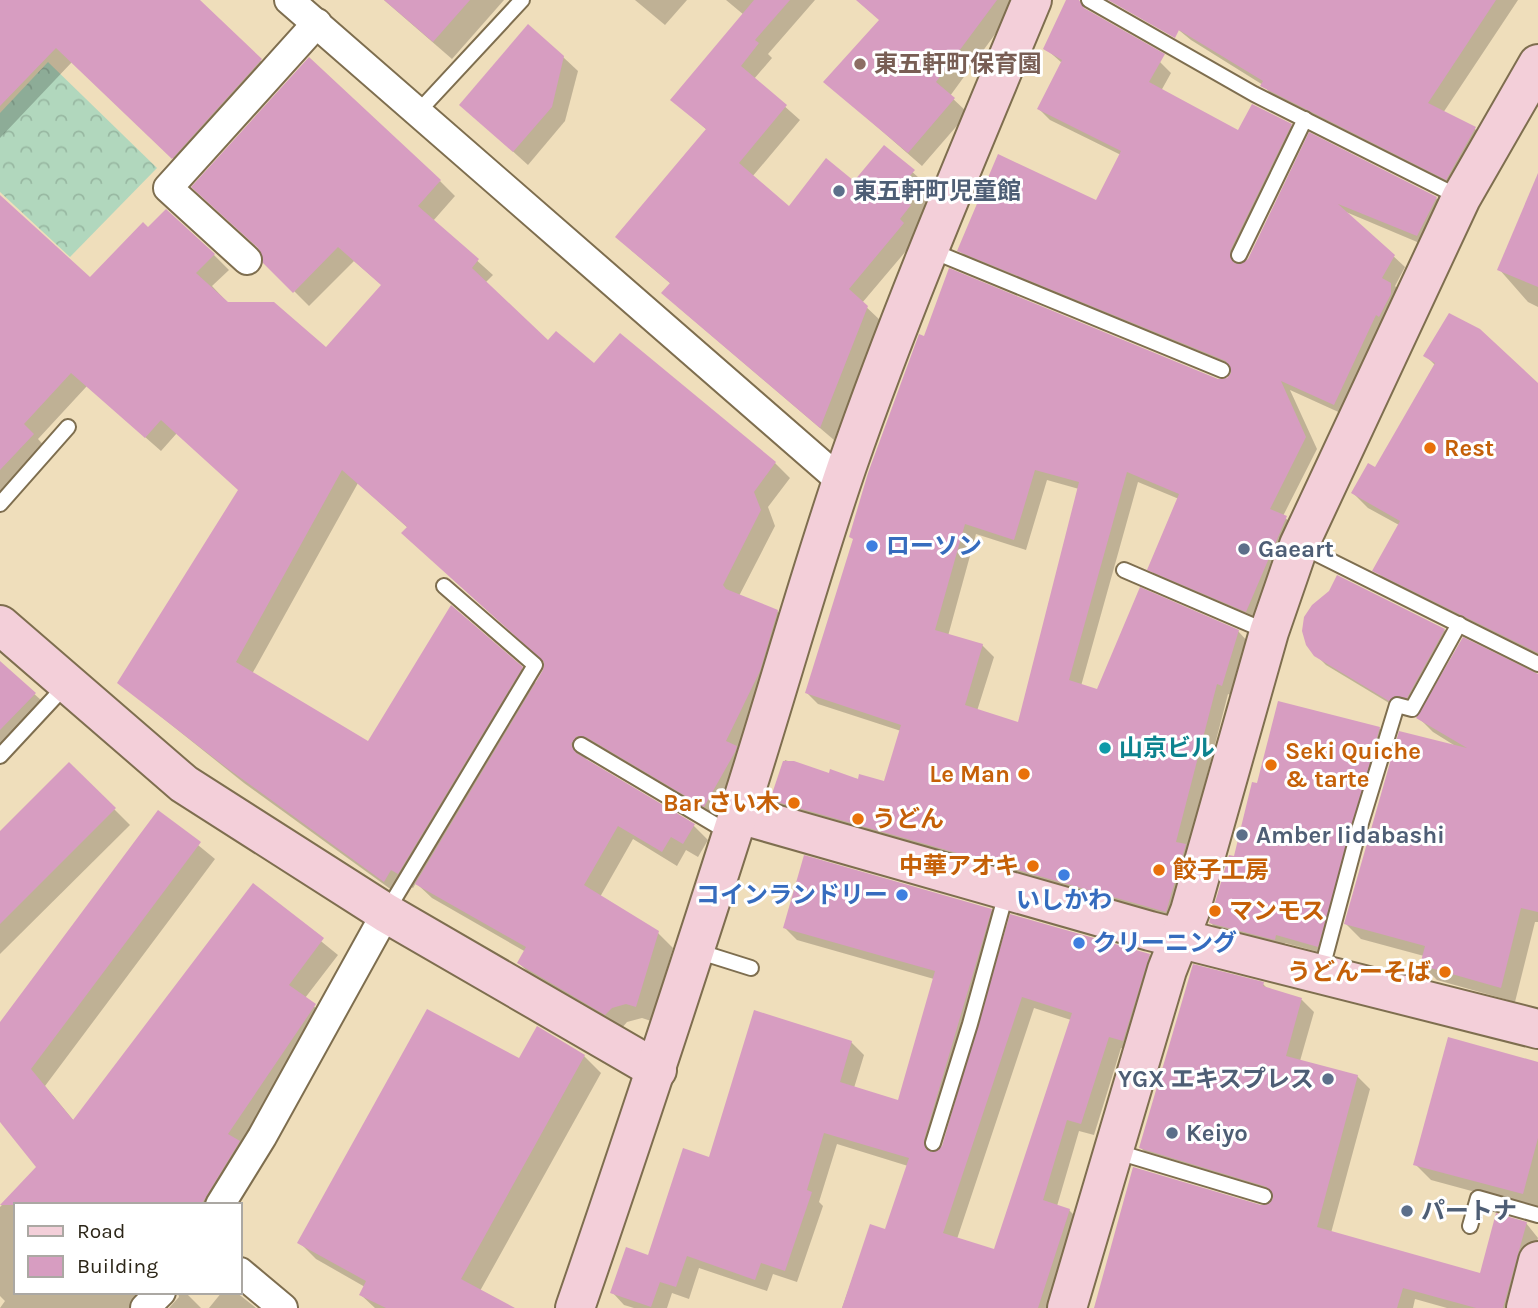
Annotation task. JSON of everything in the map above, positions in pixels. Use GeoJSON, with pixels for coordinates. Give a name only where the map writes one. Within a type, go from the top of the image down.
{"type":"FeatureCollection","features":[{"type":"Feature","properties":{"kind":"street"},"geometry":{"type":"LineString","coordinates":[[289,0],[842,482]]}},
{"type":"Feature","properties":{"kind":"street"},"geometry":{"type":"LineString","coordinates":[[575,1308],[657,1070],[842,482],[929,249],[1032,0]]}},
{"type":"Feature","properties":{"kind":"street"},"geometry":{"type":"LineString","coordinates":[[247,260],[168,188],[317,23]]}},
{"type":"Feature","properties":{"kind":"street"},"geometry":{"type":"LineString","coordinates":[[1067,1308],[1113,1150],[1190,911],[1269,632],[1299,545],[1461,198],[1538,64]]}},
{"type":"Feature","properties":{"kind":"street"},"geometry":{"type":"LineString","coordinates":[[0,625],[184,784],[386,913],[657,1070]]}},
{"type":"Feature","properties":{"kind":"street"},"geometry":{"type":"LineString","coordinates":[[735,824],[1007,889],[1179,939],[1538,1029]]}},
{"type":"Feature","properties":{"kind":"street"},"geometry":{"type":"LineString","coordinates":[[221,1203],[262,1137],[386,913]]}},
{"type":"Feature","properties":{"kind":"street"},"geometry":{"type":"LineString","coordinates":[[1526,1308],[1538,1261]]}},
{"type":"Feature","properties":{"kind":"street"},"geometry":{"type":"LineString","coordinates":[[242,1274],[283,1308]]}},
{"type":"Feature","properties":{"kind":"street"},"geometry":{"type":"LineString","coordinates":[[145,1308],[159,1294]]}},
{"type":"Feature","properties":{"kind":"lane"},"geometry":{"type":"LineString","coordinates":[[418,112],[522,0]]}},
{"type":"Feature","properties":{"kind":"lane"},"geometry":{"type":"LineString","coordinates":[[1089,0],[1305,119],[1461,198]]}},
{"type":"Feature","properties":{"kind":"lane"},"geometry":{"type":"LineString","coordinates":[[1239,256],[1305,119]]}},
{"type":"Feature","properties":{"kind":"lane"},"geometry":{"type":"LineString","coordinates":[[929,249],[1222,370]]}},
{"type":"Feature","properties":{"kind":"lane"},"geometry":{"type":"LineString","coordinates":[[0,504],[68,427]]}},
{"type":"Feature","properties":{"kind":"lane"},"geometry":{"type":"LineString","coordinates":[[1299,545],[1538,664]]}},
{"type":"Feature","properties":{"kind":"lane"},"geometry":{"type":"LineString","coordinates":[[1124,570],[1269,632]]}},
{"type":"Feature","properties":{"kind":"lane"},"geometry":{"type":"LineString","coordinates":[[386,913],[535,665],[444,586]]}},
{"type":"Feature","properties":{"kind":"lane"},"geometry":{"type":"LineString","coordinates":[[1321,975],[1358,832],[1397,705],[1412,709],[1459,624]]}},
{"type":"Feature","properties":{"kind":"lane"},"geometry":{"type":"LineString","coordinates":[[0,756],[68,683]]}},
{"type":"Feature","properties":{"kind":"lane"},"geometry":{"type":"LineString","coordinates":[[581,745],[735,824]]}},
{"type":"Feature","properties":{"kind":"lane"},"geometry":{"type":"LineString","coordinates":[[933,1143],[970,1024],[1007,889]]}},
{"type":"Feature","properties":{"kind":"lane"},"geometry":{"type":"LineString","coordinates":[[693,949],[751,968]]}},
{"type":"Feature","properties":{"kind":"lane"},"geometry":{"type":"LineString","coordinates":[[1113,1150],[1264,1196]]}},
{"type":"Feature","properties":{"kind":"lane"},"geometry":{"type":"LineString","coordinates":[[1470,1226],[1478,1198],[1538,1215]]}},
{"type":"Feature","properties":{"kind":"green space"},"geometry":{"type":"Polygon","coordinates":[[[48,62],[157,168],[70,257],[0,192],[0,113],[48,62]]]}},
{"type":"Feature","properties":{"kind":"building"},"geometry":{"type":"Polygon","coordinates":[[[0,0],[200,0],[262,59],[172,159],[56,48],[0,106],[0,0]]]}},
{"type":"Feature","properties":{"kind":"building"},"geometry":{"type":"Polygon","coordinates":[[[384,0],[470,0],[433,42],[384,0]]]}},
{"type":"Feature","properties":{"kind":"building"},"geometry":{"type":"Polygon","coordinates":[[[754,0],[790,0],[755,40],[759,43],[741,66],[787,105],[739,163],[789,206],[826,158],[854,181],[884,145],[915,170],[908,178],[920,187],[906,203],[911,205],[900,219],[904,223],[849,289],[868,306],[820,428],[661,293],[670,283],[615,237],[706,129],[670,100],[754,0]]]}},
{"type":"Feature","properties":{"kind":"building"},"geometry":{"type":"Polygon","coordinates":[[[856,0],[997,0],[936,82],[955,98],[908,153],[823,82],[879,20],[856,0]]]}},
{"type":"Feature","properties":{"kind":"building"},"geometry":{"type":"Polygon","coordinates":[[[1066,0],[1079,0],[1084,8],[1165,54],[1149,82],[1238,130],[1252,104],[1292,124],[1230,251],[1234,263],[1240,264],[1248,259],[1309,132],[1437,197],[1417,236],[1338,204],[1395,255],[1382,278],[1391,283],[1391,294],[1379,317],[1376,315],[1334,405],[1281,381],[1306,437],[1270,509],[1287,516],[1246,612],[1147,570],[1179,494],[1127,472],[1069,680],[1097,689],[1140,587],[1239,630],[1222,686],[1217,684],[1176,842],[1186,844],[1166,912],[770,800],[783,761],[794,761],[829,773],[830,769],[858,779],[859,774],[884,781],[901,725],[805,693],[853,539],[849,537],[868,473],[919,334],[924,336],[949,268],[1218,379],[1227,378],[1231,373],[1226,361],[957,251],[998,154],[1096,200],[1121,151],[1037,109],[1062,60],[1043,49],[1066,0]],[[1035,470],[1014,540],[965,524],[935,630],[983,644],[965,705],[1018,722],[1079,482],[1035,470]]]}},
{"type":"Feature","properties":{"kind":"building"},"geometry":{"type":"Polygon","coordinates":[[[1108,0],[1496,0],[1428,103],[1476,127],[1446,180],[1260,86],[1263,81],[1179,30],[1175,38],[1108,0]]]}},
{"type":"Feature","properties":{"kind":"building"},"geometry":{"type":"Polygon","coordinates":[[[528,24],[564,56],[552,107],[513,152],[459,105],[528,24]]]}},
{"type":"Feature","properties":{"kind":"building"},"geometry":{"type":"Polygon","coordinates":[[[309,57],[441,180],[418,206],[479,259],[472,268],[548,340],[556,331],[594,363],[620,333],[776,462],[754,492],[761,510],[723,585],[726,589],[778,610],[760,671],[726,741],[737,746],[735,752],[704,807],[586,737],[577,736],[571,744],[576,753],[695,824],[683,844],[671,837],[662,852],[618,826],[584,885],[659,931],[636,1007],[626,1004],[612,1008],[605,1015],[517,963],[526,947],[415,884],[543,670],[544,662],[401,533],[407,527],[342,470],[236,662],[368,741],[451,605],[523,667],[398,874],[391,870],[384,882],[227,768],[117,683],[238,490],[161,420],[145,438],[71,373],[24,424],[34,434],[0,470],[0,195],[90,277],[143,222],[148,227],[166,209],[215,254],[196,273],[228,302],[274,302],[326,347],[381,285],[338,247],[293,293],[263,263],[258,248],[191,187],[309,57]]]}},
{"type":"Feature","properties":{"kind":"building"},"geometry":{"type":"Polygon","coordinates":[[[1538,173],[1538,287],[1497,270],[1538,173]]]}},
{"type":"Feature","properties":{"kind":"building"},"geometry":{"type":"Polygon","coordinates":[[[1449,313],[1480,329],[1538,383],[1538,653],[1372,571],[1400,521],[1351,493],[1368,463],[1375,467],[1435,363],[1423,356],[1449,313]]]}},
{"type":"Feature","properties":{"kind":"building"},"geometry":{"type":"Polygon","coordinates":[[[1337,575],[1445,629],[1407,698],[1395,696],[1389,701],[1314,656],[1306,645],[1302,631],[1304,617],[1312,605],[1329,591],[1337,575]]]}},
{"type":"Feature","properties":{"kind":"building"},"geometry":{"type":"Polygon","coordinates":[[[1463,637],[1538,674],[1538,912],[1521,908],[1501,988],[1420,965],[1425,946],[1344,924],[1399,731],[1467,748],[1416,718],[1463,637]]]}},
{"type":"Feature","properties":{"kind":"building"},"geometry":{"type":"Polygon","coordinates":[[[0,661],[36,693],[0,730],[0,661]]]}},
{"type":"Feature","properties":{"kind":"building"},"geometry":{"type":"Polygon","coordinates":[[[1278,701],[1380,727],[1318,947],[1276,935],[1275,940],[1209,923],[1229,855],[1234,856],[1252,782],[1257,783],[1278,701]]]}},
{"type":"Feature","properties":{"kind":"building"},"geometry":{"type":"Polygon","coordinates":[[[69,762],[116,808],[0,924],[0,831],[69,762]]]}},
{"type":"Feature","properties":{"kind":"building"},"geometry":{"type":"Polygon","coordinates":[[[158,810],[201,842],[31,1069],[73,1120],[253,883],[324,938],[289,985],[316,1004],[228,1134],[240,1141],[202,1203],[0,1205],[36,1167],[0,1122],[0,1022],[158,810]]]}},
{"type":"Feature","properties":{"kind":"building"},"geometry":{"type":"Polygon","coordinates":[[[804,855],[992,909],[924,1140],[926,1149],[931,1152],[942,1146],[1010,914],[1150,954],[1123,1041],[1109,1037],[1081,1124],[1067,1120],[1043,1200],[1070,1209],[1038,1308],[842,1308],[870,1224],[885,1229],[909,1158],[824,1133],[807,1190],[812,1192],[785,1271],[761,1263],[755,1280],[687,1256],[676,1287],[660,1282],[651,1307],[610,1293],[626,1247],[648,1255],[683,1148],[709,1157],[754,1010],[852,1041],[840,1082],[898,1100],[935,971],[783,928],[804,855]],[[1022,997],[943,1233],[994,1249],[1072,1013],[1022,997]]]}},
{"type":"Feature","properties":{"kind":"building"},"geometry":{"type":"Polygon","coordinates":[[[1193,964],[1264,982],[1263,986],[1302,998],[1286,1056],[1358,1075],[1317,1227],[1480,1273],[1496,1213],[1527,1222],[1503,1308],[1476,1308],[1403,1288],[1397,1308],[1094,1308],[1133,1167],[1261,1205],[1270,1203],[1273,1198],[1267,1187],[1139,1148],[1193,964]]]}},
{"type":"Feature","properties":{"kind":"building"},"geometry":{"type":"Polygon","coordinates":[[[427,1009],[519,1058],[537,1026],[585,1055],[461,1279],[515,1308],[386,1308],[359,1295],[366,1281],[297,1243],[427,1009]]]}},
{"type":"Feature","properties":{"kind":"building"},"geometry":{"type":"Polygon","coordinates":[[[1448,1037],[1538,1062],[1538,1138],[1523,1194],[1413,1165],[1448,1037]]]}},
{"type":"Feature","properties":{"kind":"place","name":"東五軒町保育園"},"geometry":{"type":"Point","coordinates":[860,64]}},
{"type":"Feature","properties":{"kind":"place","name":"東五軒町児童館"},"geometry":{"type":"Point","coordinates":[839,191]}},
{"type":"Feature","properties":{"kind":"place","name":"Rest"},"geometry":{"type":"Point","coordinates":[1430,448]}},
{"type":"Feature","properties":{"kind":"place","name":"ローソン"},"geometry":{"type":"Point","coordinates":[872,546]}},
{"type":"Feature","properties":{"kind":"place","name":"Gaeart"},"geometry":{"type":"Point","coordinates":[1244,549]}},
{"type":"Feature","properties":{"kind":"place","name":"山京ビル"},"geometry":{"type":"Point","coordinates":[1105,748]}},
{"type":"Feature","properties":{"kind":"place","name":"Seki Quiche & tarte"},"geometry":{"type":"Point","coordinates":[1271,765]}},
{"type":"Feature","properties":{"kind":"place","name":"Le Man"},"geometry":{"type":"Point","coordinates":[1024,774]}},
{"type":"Feature","properties":{"kind":"place","name":"Bar さい木"},"geometry":{"type":"Point","coordinates":[794,803]}},
{"type":"Feature","properties":{"kind":"place","name":"うどん"},"geometry":{"type":"Point","coordinates":[858,819]}},
{"type":"Feature","properties":{"kind":"place","name":"Amber Iidabashi"},"geometry":{"type":"Point","coordinates":[1242,835]}},
{"type":"Feature","properties":{"kind":"place","name":"中華アオキ"},"geometry":{"type":"Point","coordinates":[1033,866]}},
{"type":"Feature","properties":{"kind":"place","name":"餃子工房"},"geometry":{"type":"Point","coordinates":[1159,870]}},
{"type":"Feature","properties":{"kind":"place","name":"いしかわ"},"geometry":{"type":"Point","coordinates":[1064,875]}},
{"type":"Feature","properties":{"kind":"place","name":"コインランドリー"},"geometry":{"type":"Point","coordinates":[902,895]}},
{"type":"Feature","properties":{"kind":"place","name":"マンモス"},"geometry":{"type":"Point","coordinates":[1215,911]}},
{"type":"Feature","properties":{"kind":"place","name":"クリーニング"},"geometry":{"type":"Point","coordinates":[1079,943]}},
{"type":"Feature","properties":{"kind":"place","name":"うどんーそば"},"geometry":{"type":"Point","coordinates":[1445,972]}},
{"type":"Feature","properties":{"kind":"place","name":"YGX エキスプレス"},"geometry":{"type":"Point","coordinates":[1328,1079]}},
{"type":"Feature","properties":{"kind":"place","name":"Keiyo"},"geometry":{"type":"Point","coordinates":[1172,1133]}},
{"type":"Feature","properties":{"kind":"place","name":"パートナ"},"geometry":{"type":"Point","coordinates":[1407,1211]}}]}
